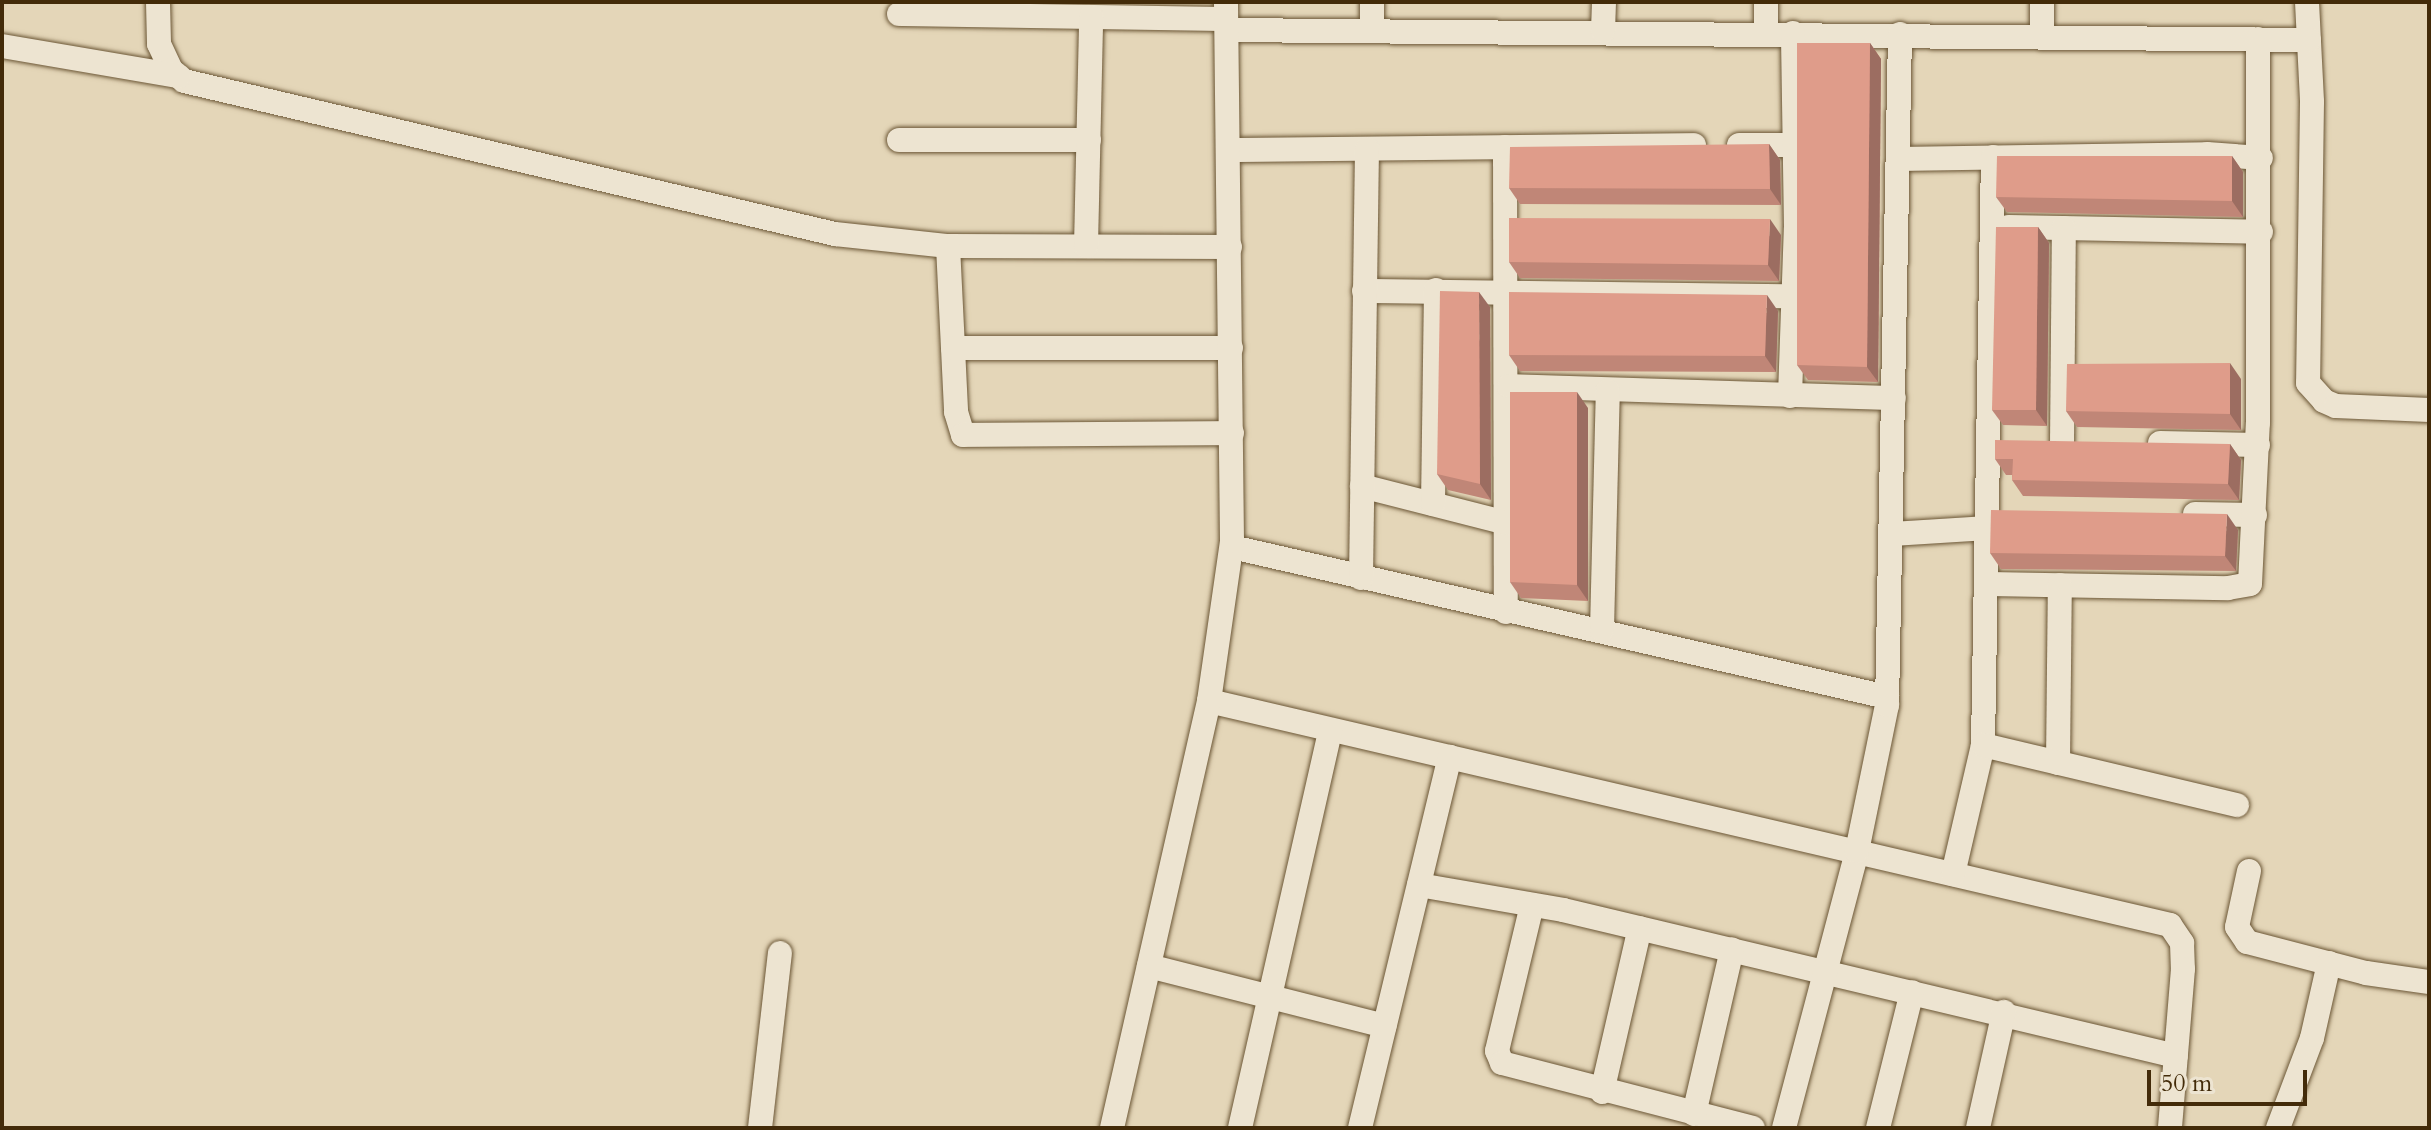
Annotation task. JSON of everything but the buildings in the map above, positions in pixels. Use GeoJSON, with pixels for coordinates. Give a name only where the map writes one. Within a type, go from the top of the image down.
{"type":"FeatureCollection","features":[{"type":"Feature","properties":{"kind":"street"},"geometry":{"type":"LineString","coordinates":[[158,2],[159,44],[178,76]]}},
{"type":"Feature","properties":{"kind":"street"},"geometry":{"type":"LineString","coordinates":[[1372,2],[1372,31]]}},
{"type":"Feature","properties":{"kind":"street"},"geometry":{"type":"LineString","coordinates":[[1603,31],[1604,2]]}},
{"type":"Feature","properties":{"kind":"street"},"geometry":{"type":"LineString","coordinates":[[1766,2],[1766,32]]}},
{"type":"Feature","properties":{"kind":"street"},"geometry":{"type":"LineString","coordinates":[[2042,2],[2042,36]]}},
{"type":"Feature","properties":{"kind":"street"},"geometry":{"type":"LineString","coordinates":[[2307,2],[2308,383],[2324,401],[2336,406],[2429,410]]}},
{"type":"Feature","properties":{"kind":"street"},"geometry":{"type":"LineString","coordinates":[[899,14],[944,8],[1091,17],[1226,17],[1372,31],[1766,32],[2309,40]]}},
{"type":"Feature","properties":{"kind":"street"},"geometry":{"type":"LineString","coordinates":[[1086,246],[1091,17]]}},
{"type":"Feature","properties":{"kind":"street"},"geometry":{"type":"LineString","coordinates":[[1112,1128],[1209,701],[1232,547],[1226,17]]}},
{"type":"Feature","properties":{"kind":"street"},"geometry":{"type":"LineString","coordinates":[[1790,396],[1796,220],[1793,33]]}},
{"type":"Feature","properties":{"kind":"street"},"geometry":{"type":"LineString","coordinates":[[1784,1128],[1857,851],[1887,697],[1900,34]]}},
{"type":"Feature","properties":{"kind":"street"},"geometry":{"type":"LineString","coordinates":[[1989,584],[2244,587],[2253,577],[2261,232],[2258,39]]}},
{"type":"Feature","properties":{"kind":"street"},"geometry":{"type":"LineString","coordinates":[[2,46],[178,76],[835,234],[948,246],[1230,247]]}},
{"type":"Feature","properties":{"kind":"street"},"geometry":{"type":"LineString","coordinates":[[899,140],[1089,140]]}},
{"type":"Feature","properties":{"kind":"street"},"geometry":{"type":"LineString","coordinates":[[1228,150],[1795,145]]}},
{"type":"Feature","properties":{"kind":"street"},"geometry":{"type":"LineString","coordinates":[[1505,147],[1516,219],[1509,292],[1506,612]]}},
{"type":"Feature","properties":{"kind":"street"},"geometry":{"type":"LineString","coordinates":[[1361,578],[1367,149]]}},
{"type":"Feature","properties":{"kind":"street"},"geometry":{"type":"LineString","coordinates":[[1953,874],[1983,745],[1989,584],[1993,157]]}},
{"type":"Feature","properties":{"kind":"street"},"geometry":{"type":"LineString","coordinates":[[1898,159],[2261,158]]}},
{"type":"Feature","properties":{"kind":"street"},"geometry":{"type":"LineString","coordinates":[[1764,220],[1796,220]]}},
{"type":"Feature","properties":{"kind":"street"},"geometry":{"type":"LineString","coordinates":[[1993,227],[2261,232]]}},
{"type":"Feature","properties":{"kind":"street"},"geometry":{"type":"LineString","coordinates":[[1989,440],[2074,444],[2064,228]]}},
{"type":"Feature","properties":{"kind":"street"},"geometry":{"type":"LineString","coordinates":[[948,246],[958,428],[970,437],[1232,433]]}},
{"type":"Feature","properties":{"kind":"street"},"geometry":{"type":"LineString","coordinates":[[1433,504],[1436,290]]}},
{"type":"Feature","properties":{"kind":"street"},"geometry":{"type":"LineString","coordinates":[[1364,291],[1793,296]]}},
{"type":"Feature","properties":{"kind":"street"},"geometry":{"type":"LineString","coordinates":[[953,348],[1231,348]]}},
{"type":"Feature","properties":{"kind":"street"},"geometry":{"type":"LineString","coordinates":[[1509,386],[1894,398]]}},
{"type":"Feature","properties":{"kind":"street"},"geometry":{"type":"LineString","coordinates":[[1602,630],[1608,391]]}},
{"type":"Feature","properties":{"kind":"street"},"geometry":{"type":"LineString","coordinates":[[2128,443],[2258,445]]}},
{"type":"Feature","properties":{"kind":"street"},"geometry":{"type":"LineString","coordinates":[[1362,486],[1507,523]]}},
{"type":"Feature","properties":{"kind":"street"},"geometry":{"type":"LineString","coordinates":[[1892,534],[1988,519],[2018,511]]}},
{"type":"Feature","properties":{"kind":"street"},"geometry":{"type":"LineString","coordinates":[[2165,514],[2255,515]]}},
{"type":"Feature","properties":{"kind":"street"},"geometry":{"type":"LineString","coordinates":[[1232,547],[1887,697]]}},
{"type":"Feature","properties":{"kind":"street"},"geometry":{"type":"LineString","coordinates":[[2058,763],[2060,585]]}},
{"type":"Feature","properties":{"kind":"street"},"geometry":{"type":"LineString","coordinates":[[1209,701],[2170,925],[2178,931],[2183,969],[2170,1128]]}},
{"type":"Feature","properties":{"kind":"street"},"geometry":{"type":"LineString","coordinates":[[1240,1128],[1330,731]]}},
{"type":"Feature","properties":{"kind":"street"},"geometry":{"type":"LineString","coordinates":[[1983,745],[2237,805]]}},
{"type":"Feature","properties":{"kind":"street"},"geometry":{"type":"LineString","coordinates":[[1360,1128],[1450,757]]}},
{"type":"Feature","properties":{"kind":"street"},"geometry":{"type":"LineString","coordinates":[[2249,871],[2237,927],[2240,936],[2329,963],[2429,982]]}},
{"type":"Feature","properties":{"kind":"street"},"geometry":{"type":"LineString","coordinates":[[1419,885],[1640,928],[2004,1012],[2176,1056]]}},
{"type":"Feature","properties":{"kind":"street"},"geometry":{"type":"LineString","coordinates":[[1532,905],[1499,1059],[1508,1066],[1602,1092],[1753,1128]]}},
{"type":"Feature","properties":{"kind":"street"},"geometry":{"type":"LineString","coordinates":[[1602,1092],[1640,928]]}},
{"type":"Feature","properties":{"kind":"street"},"geometry":{"type":"LineString","coordinates":[[1694,1114],[1732,949]]}},
{"type":"Feature","properties":{"kind":"street"},"geometry":{"type":"LineString","coordinates":[[760,1128],[780,953]]}},
{"type":"Feature","properties":{"kind":"street"},"geometry":{"type":"LineString","coordinates":[[2278,1128],[2312,1038],[2329,963]]}},
{"type":"Feature","properties":{"kind":"street"},"geometry":{"type":"LineString","coordinates":[[1149,966],[1384,1026]]}},
{"type":"Feature","properties":{"kind":"street"},"geometry":{"type":"LineString","coordinates":[[1878,1128],[1912,992]]}},
{"type":"Feature","properties":{"kind":"street"},"geometry":{"type":"LineString","coordinates":[[1978,1128],[2004,1012]]}}]}
